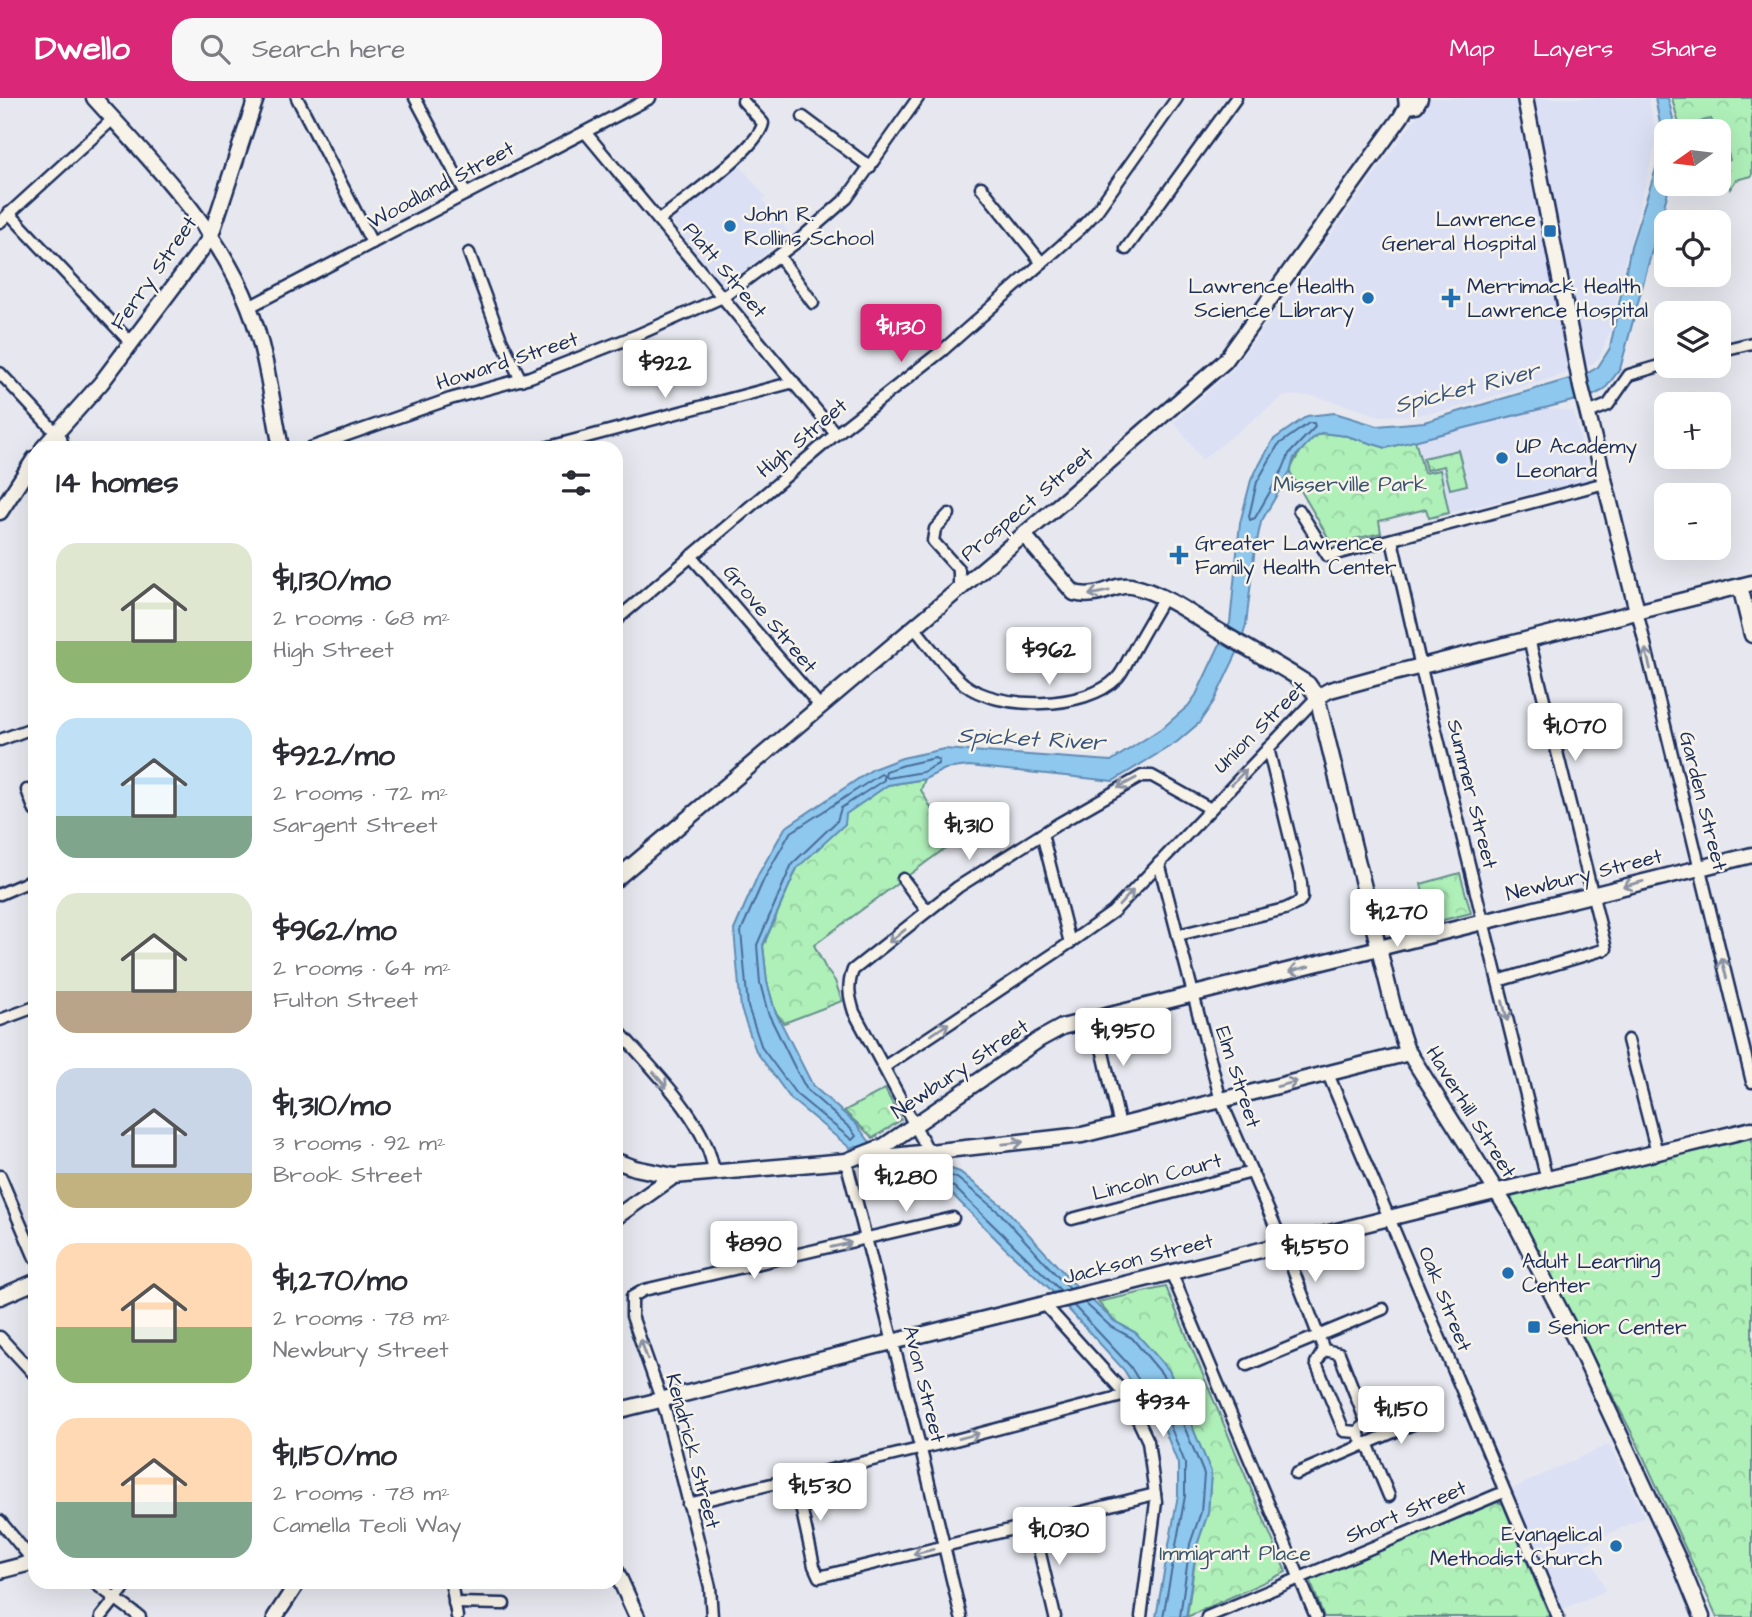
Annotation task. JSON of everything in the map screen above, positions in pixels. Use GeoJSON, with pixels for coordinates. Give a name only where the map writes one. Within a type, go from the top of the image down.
{"type":"FeatureCollection","features":[{"type":"Feature","properties":{"kind":"main road"},"geometry":{"type":"LineString","coordinates":[[94,98],[180,195],[210,237],[249,307],[279,441]]}},
{"type":"Feature","properties":{"kind":"main road","name":"Ferry Street"},"geometry":{"type":"LineString","coordinates":[[49,441],[101,383],[210,237],[256,98]]}},
{"type":"Feature","properties":{"kind":"main road","name":"Prospect Street"},"geometry":{"type":"LineString","coordinates":[[623,873],[1024,535],[1225,361],[1322,230],[1406,102],[1416,104],[1420,98]]}},
{"type":"Feature","properties":{"kind":"main road"},"geometry":{"type":"LineString","coordinates":[[1525,98],[1577,366],[1637,611]]}},
{"type":"Feature","properties":{"kind":"main road"},"geometry":{"type":"LineString","coordinates":[[0,512],[28,469]]}},
{"type":"Feature","properties":{"kind":"main road"},"geometry":{"type":"LineString","coordinates":[[1024,535],[1074,593],[1083,596],[1099,595],[1127,585],[1145,590],[1308,684],[1317,697]]}},
{"type":"Feature","properties":{"kind":"main road"},"geometry":{"type":"LineString","coordinates":[[1746,585],[1752,635]]}},
{"type":"Feature","properties":{"kind":"main road","name":"Union Street"},"geometry":{"type":"LineString","coordinates":[[1317,697],[1330,690],[1421,666],[1746,585]]}},
{"type":"Feature","properties":{"kind":"main road","name":"Haverhill Street"},"geometry":{"type":"LineString","coordinates":[[1317,697],[1396,1018],[1409,1053],[1497,1192],[1579,1347],[1679,1561],[1702,1617]]}},
{"type":"Feature","properties":{"kind":"main road","name":"Newbury Street"},"geometry":{"type":"LineString","coordinates":[[852,1159],[884,1146],[1040,1039],[1062,1027],[1752,855]]}},
{"type":"Feature","properties":{"kind":"main road"},"geometry":{"type":"LineString","coordinates":[[623,1164],[674,1176],[1068,1137],[1409,1053]]}},
{"type":"Feature","properties":{"kind":"main road","name":"Jackson Street"},"geometry":{"type":"LineString","coordinates":[[623,1409],[1752,1129]]}},
{"type":"Feature","properties":{"kind":"main road"},"geometry":{"type":"LineString","coordinates":[[623,1212],[674,1176]]}},
{"type":"Feature","properties":{"kind":"main road"},"geometry":{"type":"LineString","coordinates":[[0,1297],[28,1285]]}},
{"type":"Feature","properties":{"kind":"main road"},"geometry":{"type":"LineString","coordinates":[[0,1571],[28,1564]]}},
{"type":"Feature","properties":{"kind":"main road"},"geometry":{"type":"LineString","coordinates":[[623,1586],[637,1617]]}},
{"type":"Feature","properties":{"kind":"main road"},"geometry":{"type":"LineString","coordinates":[[275,1617],[293,1589]]}},
{"type":"Feature","properties":{"kind":"street"},"geometry":{"type":"LineString","coordinates":[[297,98],[372,243]]}},
{"type":"Feature","properties":{"kind":"street"},"geometry":{"type":"LineString","coordinates":[[415,98],[466,194]]}},
{"type":"Feature","properties":{"kind":"street","name":"Woodland Street"},"geometry":{"type":"LineString","coordinates":[[249,307],[650,98]]}},
{"type":"Feature","properties":{"kind":"street","name":"Howard Street"},"geometry":{"type":"LineString","coordinates":[[330,441],[450,399],[521,380],[635,336],[723,297],[838,208],[918,98]]}},
{"type":"Feature","properties":{"kind":"street","name":"High Street"},"geometry":{"type":"LineString","coordinates":[[623,614],[836,434],[943,350],[1079,230],[1096,212],[1177,98]]}},
{"type":"Feature","properties":{"kind":"street"},"geometry":{"type":"LineString","coordinates":[[1126,249],[1236,98]]}},
{"type":"Feature","properties":{"kind":"street"},"geometry":{"type":"LineString","coordinates":[[659,220],[756,139],[763,123],[743,101]]}},
{"type":"Feature","properties":{"kind":"street"},"geometry":{"type":"LineString","coordinates":[[803,117],[870,167]]}},
{"type":"Feature","properties":{"kind":"street"},"geometry":{"type":"LineString","coordinates":[[0,222],[113,118]]}},
{"type":"Feature","properties":{"kind":"street","name":"Platt Street"},"geometry":{"type":"LineString","coordinates":[[585,132],[836,434]]}},
{"type":"Feature","properties":{"kind":"street"},"geometry":{"type":"LineString","coordinates":[[981,187],[1042,263]]}},
{"type":"Feature","properties":{"kind":"street"},"geometry":{"type":"LineString","coordinates":[[9,214],[131,343]]}},
{"type":"Feature","properties":{"kind":"street"},"geometry":{"type":"LineString","coordinates":[[469,253],[501,339],[521,380]]}},
{"type":"Feature","properties":{"kind":"street"},"geometry":{"type":"LineString","coordinates":[[779,256],[813,303]]}},
{"type":"Feature","properties":{"kind":"street"},"geometry":{"type":"LineString","coordinates":[[1731,348],[1752,343]]}},
{"type":"Feature","properties":{"kind":"street"},"geometry":{"type":"LineString","coordinates":[[1587,410],[1608,405],[1629,375],[1654,368]]}},
{"type":"Feature","properties":{"kind":"street"},"geometry":{"type":"LineString","coordinates":[[0,373],[62,441]]}},
{"type":"Feature","properties":{"kind":"street"},"geometry":{"type":"LineString","coordinates":[[571,441],[794,382]]}},
{"type":"Feature","properties":{"kind":"street"},"geometry":{"type":"LineString","coordinates":[[1299,510],[1328,556],[1605,483]]}},
{"type":"Feature","properties":{"kind":"street"},"geometry":{"type":"LineString","coordinates":[[948,514],[935,528],[933,541],[959,570],[959,589]]}},
{"type":"Feature","properties":{"kind":"street","name":"Summer Street"},"geometry":{"type":"LineString","coordinates":[[1392,540],[1547,1180]]}},
{"type":"Feature","properties":{"kind":"street","name":"Grove Street"},"geometry":{"type":"LineString","coordinates":[[691,556],[820,706]]}},
{"type":"Feature","properties":{"kind":"street"},"geometry":{"type":"LineString","coordinates":[[914,627],[944,665],[965,684],[988,697],[1062,702],[1102,691],[1118,677],[1163,599]]}},
{"type":"Feature","properties":{"kind":"street","name":"Garden Street"},"geometry":{"type":"LineString","coordinates":[[1637,611],[1752,1082]]}},
{"type":"Feature","properties":{"kind":"street"},"geometry":{"type":"LineString","coordinates":[[1498,981],[1606,949],[1528,639]]}},
{"type":"Feature","properties":{"kind":"street","name":"Union Street"},"geometry":{"type":"LineString","coordinates":[[884,1067],[1113,912],[1317,697]]}},
{"type":"Feature","properties":{"kind":"street"},"geometry":{"type":"LineString","coordinates":[[0,740],[28,730]]}},
{"type":"Feature","properties":{"kind":"street"},"geometry":{"type":"LineString","coordinates":[[1178,935],[1285,909],[1298,904],[1302,898],[1301,883],[1268,748]]}},
{"type":"Feature","properties":{"kind":"street"},"geometry":{"type":"LineString","coordinates":[[925,1152],[855,1012],[848,993],[848,982],[853,970],[958,887],[1142,776],[1152,776],[1209,808]]}},
{"type":"Feature","properties":{"kind":"street"},"geometry":{"type":"LineString","coordinates":[[1042,834],[1070,943]]}},
{"type":"Feature","properties":{"kind":"street","name":"Elm Street"},"geometry":{"type":"LineString","coordinates":[[1158,863],[1221,1101],[1283,1244],[1324,1350]]}},
{"type":"Feature","properties":{"kind":"street"},"geometry":{"type":"LineString","coordinates":[[903,879],[928,911]]}},
{"type":"Feature","properties":{"kind":"street"},"geometry":{"type":"LineString","coordinates":[[0,894],[28,882]]}},
{"type":"Feature","properties":{"kind":"street"},"geometry":{"type":"LineString","coordinates":[[0,1020],[28,1010]]}},
{"type":"Feature","properties":{"kind":"street"},"geometry":{"type":"LineString","coordinates":[[1095,1018],[1120,1126]]}},
{"type":"Feature","properties":{"kind":"street"},"geometry":{"type":"LineString","coordinates":[[623,1036],[696,1124],[707,1144],[714,1172]]}},
{"type":"Feature","properties":{"kind":"street"},"geometry":{"type":"LineString","coordinates":[[1628,1040],[1657,1153]]}},
{"type":"Feature","properties":{"kind":"street","name":"Oak Street"},"geometry":{"type":"LineString","coordinates":[[1328,1074],[1558,1617]]}},
{"type":"Feature","properties":{"kind":"street","name":"Avon Street"},"geometry":{"type":"LineString","coordinates":[[852,1159],[867,1239],[961,1617]]}},
{"type":"Feature","properties":{"kind":"street","name":"Lincoln Court"},"geometry":{"type":"LineString","coordinates":[[1072,1219],[1252,1172]]}},
{"type":"Feature","properties":{"kind":"street"},"geometry":{"type":"LineString","coordinates":[[0,1178],[28,1242]]}},
{"type":"Feature","properties":{"kind":"street"},"geometry":{"type":"LineString","coordinates":[[867,1239],[953,1218]]}},
{"type":"Feature","properties":{"kind":"street","name":"Kendrick Street"},"geometry":{"type":"LineString","coordinates":[[712,1617],[710,1587],[662,1400],[632,1317],[632,1297],[644,1290],[867,1239]]}},
{"type":"Feature","properties":{"kind":"street"},"geometry":{"type":"LineString","coordinates":[[1171,1272],[1315,1617]]}},
{"type":"Feature","properties":{"kind":"street"},"geometry":{"type":"LineString","coordinates":[[1049,1304],[1126,1395],[1148,1441],[1155,1494],[1141,1617]]}},
{"type":"Feature","properties":{"kind":"street"},"geometry":{"type":"LineString","coordinates":[[1247,1364],[1383,1309]]}},
{"type":"Feature","properties":{"kind":"street"},"geometry":{"type":"LineString","coordinates":[[0,1337],[28,1367]]}},
{"type":"Feature","properties":{"kind":"street"},"geometry":{"type":"LineString","coordinates":[[1324,1350],[1339,1353],[1366,1422],[1358,1432],[1344,1431],[1316,1363],[1324,1350]]}},
{"type":"Feature","properties":{"kind":"street"},"geometry":{"type":"LineString","coordinates":[[688,1504],[1126,1395]]}},
{"type":"Feature","properties":{"kind":"street"},"geometry":{"type":"LineString","coordinates":[[1296,1474],[1427,1418]]}},
{"type":"Feature","properties":{"kind":"street"},"geometry":{"type":"LineString","coordinates":[[1358,1432],[1389,1496]]}},
{"type":"Feature","properties":{"kind":"street"},"geometry":{"type":"LineString","coordinates":[[795,1479],[814,1566],[819,1577],[1155,1494]]}},
{"type":"Feature","properties":{"kind":"street","name":"Short Street"},"geometry":{"type":"LineString","coordinates":[[1207,1617],[1504,1492]]}},
{"type":"Feature","properties":{"kind":"street"},"geometry":{"type":"LineString","coordinates":[[0,1521],[28,1554]]}},
{"type":"Feature","properties":{"kind":"street"},"geometry":{"type":"LineString","coordinates":[[1033,1524],[1055,1617]]}},
{"type":"Feature","properties":{"kind":"street"},"geometry":{"type":"LineString","coordinates":[[102,1589],[140,1617]]}},
{"type":"Feature","properties":{"kind":"street"},"geometry":{"type":"LineString","coordinates":[[101,1617],[124,1589]]}},
{"type":"Feature","properties":{"kind":"street"},"geometry":{"type":"LineString","coordinates":[[452,1589],[457,1617]]}},
{"type":"Feature","properties":{"kind":"street"},"geometry":{"type":"LineString","coordinates":[[454,1603],[504,1604]]}},
{"type":"Feature","properties":{"kind":"shaded area","name":"Merrimack Health Lawrence Hospital"},"geometry":{"type":"Polygon","coordinates":[[[1430,98],[1649,98],[1654,124],[1654,151],[1624,265],[1610,331],[1600,357],[1592,364],[1453,409],[1419,415],[1380,416],[1314,396],[1284,396],[1202,460],[1174,422],[1229,373],[1430,98]]]}},
{"type":"Feature","properties":{"kind":"shaded area","name":"John R. Rollins School"},"geometry":{"type":"Polygon","coordinates":[[[738,163],[766,197],[763,200],[790,234],[724,287],[669,218],[738,163]]]}},
{"type":"Feature","properties":{"kind":"shaded area","name":"UP Academy Leonard"},"geometry":{"type":"Polygon","coordinates":[[[1543,407],[1574,412],[1590,480],[1449,513],[1440,471],[1424,473],[1415,440],[1543,407]]]}},
{"type":"Feature","properties":{"kind":"shaded area"},"geometry":{"type":"Polygon","coordinates":[[[1609,1444],[1645,1517],[1585,1545],[1606,1591],[1563,1609],[1511,1489],[1609,1444]]]}},
{"type":"Feature","properties":{"kind":"green space"},"geometry":{"type":"Polygon","coordinates":[[[1672,98],[1752,98],[1752,176],[1736,180],[1731,188],[1731,119],[1678,119],[1672,98]]]}},
{"type":"Feature","properties":{"kind":"green space","name":"Misserville Park"},"geometry":{"type":"Polygon","coordinates":[[[1321,433],[1347,436],[1386,448],[1415,440],[1424,473],[1440,470],[1449,513],[1429,518],[1426,509],[1379,521],[1381,533],[1332,544],[1290,472],[1302,450],[1321,433]]]}},
{"type":"Feature","properties":{"kind":"green space"},"geometry":{"type":"Polygon","coordinates":[[[1458,450],[1467,485],[1450,489],[1444,466],[1426,470],[1423,458],[1458,450]]]}},
{"type":"Feature","properties":{"kind":"green space"},"geometry":{"type":"Polygon","coordinates":[[[925,779],[921,790],[951,844],[814,945],[835,981],[842,1001],[784,1023],[775,1011],[767,982],[763,946],[797,868],[845,814],[888,785],[925,779]]]}},
{"type":"Feature","properties":{"kind":"green space"},"geometry":{"type":"Polygon","coordinates":[[[1460,873],[1471,913],[1431,923],[1421,884],[1460,873]]]}},
{"type":"Feature","properties":{"kind":"green space"},"geometry":{"type":"Polygon","coordinates":[[[885,1089],[901,1120],[873,1138],[844,1111],[885,1089]]]}},
{"type":"Feature","properties":{"kind":"green space"},"geometry":{"type":"Polygon","coordinates":[[[1752,1134],[1752,1617],[1717,1617],[1637,1443],[1508,1192],[1752,1134]]]}},
{"type":"Feature","properties":{"kind":"green space","name":"Immigrant Place"},"geometry":{"type":"Polygon","coordinates":[[[1166,1287],[1286,1572],[1187,1617],[1197,1545],[1208,1513],[1211,1472],[1177,1394],[1136,1333],[1114,1321],[1098,1302],[1166,1287]]]}},
{"type":"Feature","properties":{"kind":"green space"},"geometry":{"type":"Polygon","coordinates":[[[1497,1502],[1503,1504],[1550,1617],[1324,1617],[1310,1580],[1497,1502]]]}},
{"type":"Feature","properties":{"kind":"water"},"geometry":{"type":"Polygon","coordinates":[[[1655,98],[1668,98],[1673,119],[1659,119],[1655,98]]]}},
{"type":"Feature","properties":{"kind":"water"},"geometry":{"type":"Polygon","coordinates":[[[1654,175],[1654,196],[1667,196],[1663,210],[1654,210],[1654,243],[1620,369],[1604,390],[1592,396],[1386,448],[1347,436],[1321,433],[1294,458],[1290,472],[1261,522],[1254,555],[1246,625],[1237,653],[1214,701],[1199,723],[1177,742],[1113,781],[969,766],[945,769],[925,779],[888,785],[846,814],[845,824],[797,868],[763,945],[767,982],[775,1011],[813,1086],[856,1124],[869,1141],[960,1172],[1005,1208],[1071,1281],[1114,1321],[1136,1333],[1169,1370],[1211,1472],[1208,1513],[1197,1545],[1186,1617],[1156,1617],[1178,1495],[1178,1464],[1163,1426],[1147,1407],[1124,1370],[1049,1288],[950,1192],[910,1183],[857,1146],[850,1148],[791,1099],[756,1051],[741,1009],[734,930],[758,875],[785,828],[873,769],[902,758],[944,749],[1111,761],[1165,726],[1188,706],[1196,695],[1230,623],[1240,523],[1251,480],[1273,440],[1307,416],[1335,413],[1377,426],[1424,422],[1586,374],[1598,367],[1610,348],[1631,246],[1654,175]]]}},
{"type":"Feature","properties":{"kind":"place","name":"John R. Rollins School"},"geometry":{"type":"Point","coordinates":[730,226]}},
{"type":"Feature","properties":{"kind":"place","name":"Lawrence General Hospital"},"geometry":{"type":"Point","coordinates":[1550,231]}},
{"type":"Feature","properties":{"kind":"place","name":"Lawrence Health Science Library"},"geometry":{"type":"Point","coordinates":[1368,298]}},
{"type":"Feature","properties":{"kind":"place","name":"Merrimack Health Lawrence Hospital"},"geometry":{"type":"Point","coordinates":[1451,298]}},
{"type":"Feature","properties":{"kind":"place","name":"UP Academy Leonard"},"geometry":{"type":"Point","coordinates":[1502,458]}},
{"type":"Feature","properties":{"kind":"place","name":"Greater Lawrence Family Health Center"},"geometry":{"type":"Point","coordinates":[1179,555]}},
{"type":"Feature","properties":{"kind":"place","name":"Adult Learning Center"},"geometry":{"type":"Point","coordinates":[1508,1273]}},
{"type":"Feature","properties":{"kind":"place","name":"Senior Center"},"geometry":{"type":"Point","coordinates":[1534,1327]}},
{"type":"Feature","properties":{"kind":"place","name":"Evangelical Methodist Church"},"geometry":{"type":"Point","coordinates":[1616,1546]}},
{"type":"Feature","properties":{"kind":"water label","name":"Spicket River"},"geometry":{"type":"Point","coordinates":[1467,388]}},
{"type":"Feature","properties":{"kind":"water label","name":"Spicket River"},"geometry":{"type":"Point","coordinates":[1031,739]}}]}
